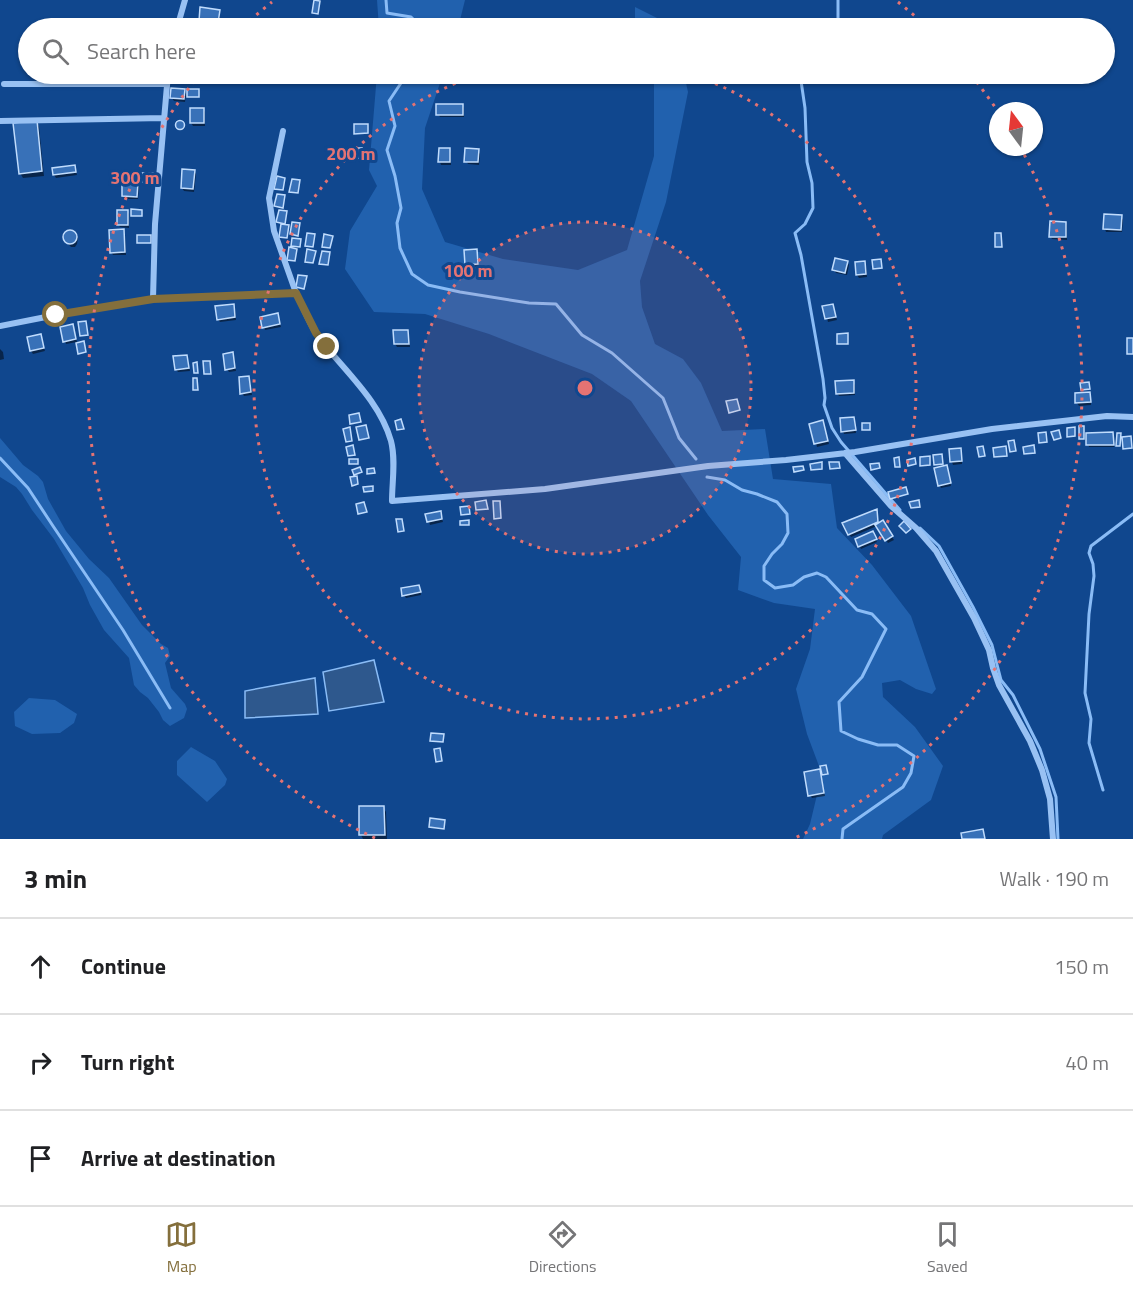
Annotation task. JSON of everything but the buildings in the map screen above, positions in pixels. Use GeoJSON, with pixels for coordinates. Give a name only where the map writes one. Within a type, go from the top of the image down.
{"type":"FeatureCollection","features":[{"type":"Feature","properties":{"kind":"street"},"geometry":{"type":"LineString","coordinates":[[180,18],[185,0]]}},
{"type":"Feature","properties":{"kind":"street"},"geometry":{"type":"LineString","coordinates":[[4,84],[166,84],[155,224],[153,299]]}},
{"type":"Feature","properties":{"kind":"street"},"geometry":{"type":"LineString","coordinates":[[0,121],[164,118]]}},
{"type":"Feature","properties":{"kind":"street"},"geometry":{"type":"LineString","coordinates":[[283,131],[269,198],[274,231],[296,293],[316,333],[381,417],[391,443],[392,501],[509,493],[708,466],[845,453],[992,429],[1107,416],[1133,417]]}},
{"type":"Feature","properties":{"kind":"street"},"geometry":{"type":"LineString","coordinates":[[0,326],[153,299],[296,293]]}},
{"type":"Feature","properties":{"kind":"street"},"geometry":{"type":"LineString","coordinates":[[845,453],[891,506],[916,528],[936,551],[974,618],[989,650],[999,685],[1030,741],[1042,770],[1050,800],[1053,839]]}},
{"type":"Feature","properties":{"kind":"shaded area"},"geometry":{"type":"Polygon","coordinates":[[[377,0],[465,0],[460,18],[378,18],[377,0]]]}},
{"type":"Feature","properties":{"kind":"shaded area"},"geometry":{"type":"Polygon","coordinates":[[[635,7],[657,18],[635,18],[635,7]]]}},
{"type":"Feature","properties":{"kind":"shaded area"},"geometry":{"type":"Polygon","coordinates":[[[376,84],[440,84],[425,128],[422,189],[445,242],[503,259],[578,270],[627,250],[654,156],[654,84],[686,84],[688,92],[666,202],[640,281],[642,307],[655,344],[683,359],[701,383],[722,431],[765,429],[773,479],[831,484],[837,528],[872,565],[911,616],[936,689],[932,694],[916,689],[900,680],[882,683],[883,697],[915,727],[943,766],[931,800],[883,835],[882,839],[803,839],[810,824],[822,774],[807,734],[796,689],[810,649],[815,609],[774,603],[738,590],[741,557],[708,515],[631,401],[592,374],[489,334],[425,314],[374,312],[345,269],[350,231],[377,186],[369,170],[376,84]]]}},
{"type":"Feature","properties":{"kind":"shaded area"},"geometry":{"type":"Polygon","coordinates":[[[0,438],[23,465],[43,482],[48,499],[66,531],[89,559],[109,578],[142,625],[168,648],[170,656],[165,663],[171,688],[187,709],[184,718],[170,726],[148,698],[134,685],[129,658],[104,630],[83,588],[54,539],[16,487],[0,477],[0,438]]]}},
{"type":"Feature","properties":{"kind":"shaded area"},"geometry":{"type":"Polygon","coordinates":[[[374,660],[384,702],[329,711],[323,672],[374,660]]]}},
{"type":"Feature","properties":{"kind":"shaded area"},"geometry":{"type":"Polygon","coordinates":[[[315,678],[318,714],[245,718],[245,691],[315,678]]]}},
{"type":"Feature","properties":{"kind":"shaded area"},"geometry":{"type":"Polygon","coordinates":[[[29,698],[55,700],[77,714],[74,723],[60,733],[32,734],[15,726],[14,712],[29,698]]]}},
{"type":"Feature","properties":{"kind":"shaded area"},"geometry":{"type":"Polygon","coordinates":[[[191,747],[215,761],[227,779],[225,785],[207,802],[177,775],[177,761],[191,747]]]}},
{"type":"Feature","properties":{"kind":"waterway"},"geometry":{"type":"LineString","coordinates":[[386,0],[387,13],[412,18]]}},
{"type":"Feature","properties":{"kind":"waterway"},"geometry":{"type":"LineString","coordinates":[[838,0],[838,18]]}},
{"type":"Feature","properties":{"kind":"waterway"},"geometry":{"type":"LineString","coordinates":[[400,84],[389,101],[395,126],[387,150],[401,208],[397,223],[400,248],[412,274],[428,285],[460,292],[529,303],[556,304],[582,335],[612,353],[663,398],[679,438],[696,459]]}},
{"type":"Feature","properties":{"kind":"waterway"},"geometry":{"type":"LineString","coordinates":[[801,84],[813,208],[805,224],[795,233],[823,379],[824,405],[832,428],[841,442],[900,510]]}},
{"type":"Feature","properties":{"kind":"waterway"},"geometry":{"type":"LineString","coordinates":[[0,458],[28,488],[123,630],[170,708]]}},
{"type":"Feature","properties":{"kind":"waterway"},"geometry":{"type":"LineString","coordinates":[[707,477],[725,480],[742,490],[777,502],[787,514],[788,533],[764,566],[764,580],[775,588],[793,585],[804,577],[817,573],[826,577],[857,610],[872,614],[886,629],[862,677],[839,702],[841,731],[878,745],[897,745],[914,756],[911,773],[903,787],[843,829],[842,839]]}},
{"type":"Feature","properties":{"kind":"waterway"},"geometry":{"type":"LineString","coordinates":[[1103,790],[1089,743],[1091,719],[1085,693],[1089,614],[1094,576],[1089,553],[1091,546],[1133,514]]}},
{"type":"Feature","properties":{"kind":"waterway"},"geometry":{"type":"LineString","coordinates":[[920,528],[939,546],[973,607],[992,645],[1001,680],[1013,695],[1040,749],[1056,797],[1058,839]]}},
{"type":"Feature","properties":{"kind":"route"},"geometry":{"type":"LineString","coordinates":[[56,315],[153,299],[296,293],[316,333],[327,347]]}}]}
